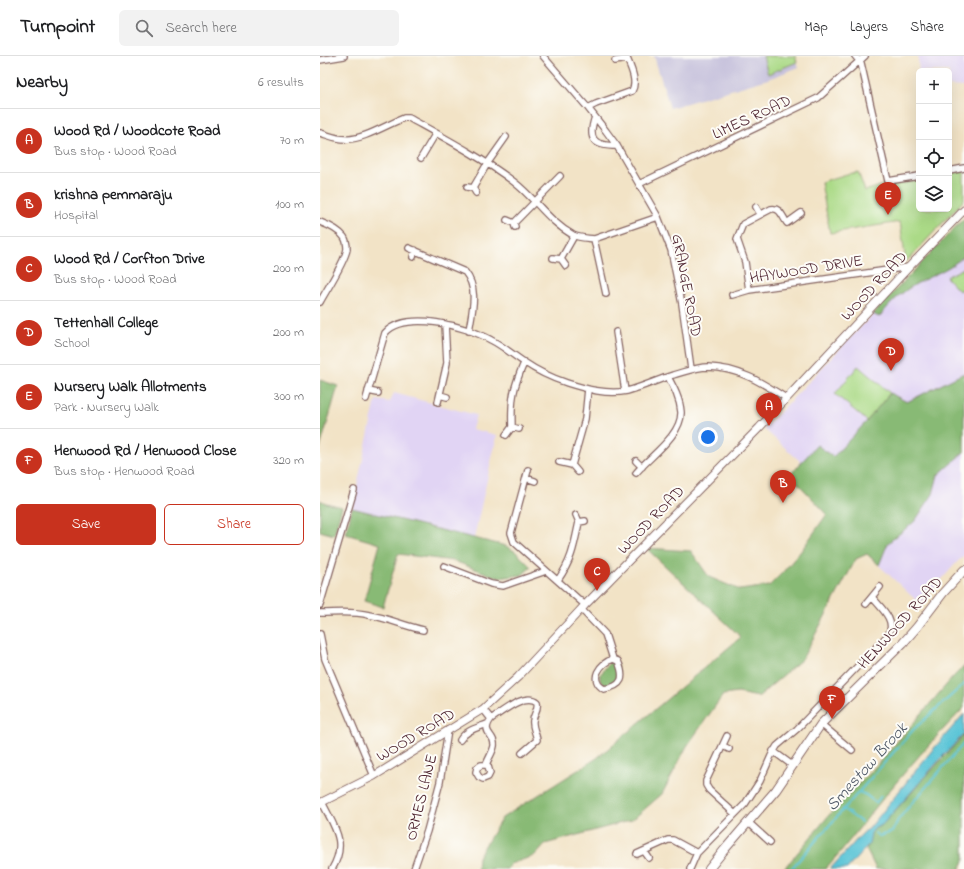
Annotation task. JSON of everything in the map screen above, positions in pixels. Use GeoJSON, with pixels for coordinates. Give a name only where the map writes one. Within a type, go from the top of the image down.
{"type":"FeatureCollection","features":[{"type":"Feature","properties":{"kind":"main road","name":"HENWOOD ROAD"},"geometry":{"type":"LineString","coordinates":[[709,869],[776,790],[820,724],[903,642],[964,570]]}},
{"type":"Feature","properties":{"kind":"street"},"geometry":{"type":"LineString","coordinates":[[320,60],[342,56]]}},
{"type":"Feature","properties":{"kind":"street","name":"GRANGE ROAD"},"geometry":{"type":"LineString","coordinates":[[543,56],[588,108],[617,146],[658,217],[672,250],[692,369]]}},
{"type":"Feature","properties":{"kind":"street","name":"LIMES ROAD"},"geometry":{"type":"LineString","coordinates":[[638,184],[818,98],[857,58],[864,56]]}},
{"type":"Feature","properties":{"kind":"street"},"geometry":{"type":"LineString","coordinates":[[588,108],[632,91],[635,86],[626,57],[615,61]]}},
{"type":"Feature","properties":{"kind":"street"},"geometry":{"type":"LineString","coordinates":[[857,58],[872,108],[888,181],[916,176]]}},
{"type":"Feature","properties":{"kind":"street"},"geometry":{"type":"LineString","coordinates":[[595,117],[591,132],[592,137],[597,144],[617,146]]}},
{"type":"Feature","properties":{"kind":"street"},"geometry":{"type":"LineString","coordinates":[[320,133],[340,139],[352,139],[404,118],[409,118],[488,164],[514,182],[555,222],[574,236],[594,238],[658,217]]}},
{"type":"Feature","properties":{"kind":"street"},"geometry":{"type":"LineString","coordinates":[[421,158],[436,133]]}},
{"type":"Feature","properties":{"kind":"street"},"geometry":{"type":"LineString","coordinates":[[472,190],[506,138]]}},
{"type":"Feature","properties":{"kind":"street"},"geometry":{"type":"LineString","coordinates":[[952,170],[964,168]]}},
{"type":"Feature","properties":{"kind":"street"},"geometry":{"type":"LineString","coordinates":[[507,220],[514,225],[560,176]]}},
{"type":"Feature","properties":{"kind":"street"},"geometry":{"type":"LineString","coordinates":[[756,207],[760,214]]}},
{"type":"Feature","properties":{"kind":"street"},"geometry":{"type":"LineString","coordinates":[[749,290],[744,262],[737,239],[743,224],[766,211],[776,208],[787,223],[801,213]]}},
{"type":"Feature","properties":{"kind":"street","name":"WOOD ROAD"},"geometry":{"type":"LineString","coordinates":[[321,803],[374,776],[483,709],[518,677],[583,607],[759,428],[964,210]]}},
{"type":"Feature","properties":{"kind":"street"},"geometry":{"type":"LineString","coordinates":[[320,222],[331,227],[344,237],[347,244],[344,259],[320,302]]}},
{"type":"Feature","properties":{"kind":"street"},"geometry":{"type":"LineString","coordinates":[[561,258],[574,236]]}},
{"type":"Feature","properties":{"kind":"street"},"geometry":{"type":"LineString","coordinates":[[594,238],[606,294]]}},
{"type":"Feature","properties":{"kind":"street"},"geometry":{"type":"LineString","coordinates":[[409,248],[465,272],[469,278],[474,295],[469,331]]}},
{"type":"Feature","properties":{"kind":"street"},"geometry":{"type":"LineString","coordinates":[[413,256],[415,250]]}},
{"type":"Feature","properties":{"kind":"street"},"geometry":{"type":"LineString","coordinates":[[553,258],[561,258]]}},
{"type":"Feature","properties":{"kind":"street"},"geometry":{"type":"LineString","coordinates":[[561,258],[566,266]]}},
{"type":"Feature","properties":{"kind":"street","name":"HAYWOOD DRIVE"},"geometry":{"type":"LineString","coordinates":[[732,295],[749,290],[909,267]]}},
{"type":"Feature","properties":{"kind":"street"},"geometry":{"type":"LineString","coordinates":[[366,399],[385,333],[390,328],[398,324],[420,321],[445,324],[490,339],[524,362],[552,378],[588,389],[612,392],[625,391],[692,369],[707,367],[736,372],[755,379],[786,398]]}},
{"type":"Feature","properties":{"kind":"street"},"geometry":{"type":"LineString","coordinates":[[438,402],[447,363],[445,324]]}},
{"type":"Feature","properties":{"kind":"street"},"geometry":{"type":"LineString","coordinates":[[616,332],[625,391]]}},
{"type":"Feature","properties":{"kind":"street"},"geometry":{"type":"LineString","coordinates":[[506,435],[512,427],[513,391],[524,362]]}},
{"type":"Feature","properties":{"kind":"street"},"geometry":{"type":"LineString","coordinates":[[636,473],[676,431],[680,422],[681,412],[679,402],[668,377]]}},
{"type":"Feature","properties":{"kind":"street"},"geometry":{"type":"LineString","coordinates":[[572,465],[585,419],[588,389]]}},
{"type":"Feature","properties":{"kind":"street"},"geometry":{"type":"LineString","coordinates":[[368,391],[378,393]]}},
{"type":"Feature","properties":{"kind":"street"},"geometry":{"type":"LineString","coordinates":[[440,395],[447,397]]}},
{"type":"Feature","properties":{"kind":"street"},"geometry":{"type":"LineString","coordinates":[[512,427],[519,429]]}},
{"type":"Feature","properties":{"kind":"street"},"geometry":{"type":"LineString","coordinates":[[636,461],[642,466]]}},
{"type":"Feature","properties":{"kind":"street"},"geometry":{"type":"LineString","coordinates":[[559,462],[572,465],[578,472]]}},
{"type":"Feature","properties":{"kind":"street"},"geometry":{"type":"LineString","coordinates":[[528,470],[511,533],[514,542],[558,580],[605,634],[613,659],[618,661],[621,668],[622,678],[620,683],[616,686],[604,689],[599,686],[596,677],[600,669],[607,661],[613,659]]}},
{"type":"Feature","properties":{"kind":"street"},"geometry":{"type":"LineString","coordinates":[[526,478],[535,481]]}},
{"type":"Feature","properties":{"kind":"street"},"geometry":{"type":"LineString","coordinates":[[320,606],[354,490]]}},
{"type":"Feature","properties":{"kind":"street"},"geometry":{"type":"LineString","coordinates":[[558,580],[567,567],[573,552],[579,522],[576,515]]}},
{"type":"Feature","properties":{"kind":"street"},"geometry":{"type":"LineString","coordinates":[[579,522],[585,521]]}},
{"type":"Feature","properties":{"kind":"street"},"geometry":{"type":"LineString","coordinates":[[444,566],[491,584],[503,586],[546,571]]}},
{"type":"Feature","properties":{"kind":"street"},"geometry":{"type":"LineString","coordinates":[[866,604],[880,587]]}},
{"type":"Feature","properties":{"kind":"street","name":"HENWOOD ROAD"},"geometry":{"type":"LineString","coordinates":[[690,869],[698,853],[745,804],[760,781],[774,751],[781,742],[797,730],[891,631],[891,622],[872,597]]}},
{"type":"Feature","properties":{"kind":"street"},"geometry":{"type":"LineString","coordinates":[[320,613],[359,613],[423,630]]}},
{"type":"Feature","properties":{"kind":"street"},"geometry":{"type":"LineString","coordinates":[[320,634],[325,659],[374,776]]}},
{"type":"Feature","properties":{"kind":"street"},"geometry":{"type":"LineString","coordinates":[[460,740],[463,735],[489,722],[523,699],[535,700],[538,708],[532,722],[537,740],[522,753]]}},
{"type":"Feature","properties":{"kind":"street"},"geometry":{"type":"LineString","coordinates":[[483,709],[489,722],[487,731],[494,740],[495,746],[486,764]]}},
{"type":"Feature","properties":{"kind":"street"},"geometry":{"type":"LineString","coordinates":[[820,724],[852,750]]}},
{"type":"Feature","properties":{"kind":"street","name":"ORMES LANE"},"geometry":{"type":"LineString","coordinates":[[414,869],[427,831],[440,782],[448,730]]}},
{"type":"Feature","properties":{"kind":"street"},"geometry":{"type":"LineString","coordinates":[[727,736],[706,781],[706,785],[709,790],[735,814]]}},
{"type":"Feature","properties":{"kind":"street"},"geometry":{"type":"LineString","coordinates":[[723,746],[729,749]]}},
{"type":"Feature","properties":{"kind":"street"},"geometry":{"type":"LineString","coordinates":[[774,751],[792,765]]}},
{"type":"Feature","properties":{"kind":"street"},"geometry":{"type":"LineString","coordinates":[[321,803],[337,833],[340,843],[338,856],[332,869]]}},
{"type":"Feature","properties":{"kind":"street"},"geometry":{"type":"LineString","coordinates":[[748,822],[770,842]]}},
{"type":"Feature","properties":{"kind":"street"},"geometry":{"type":"LineString","coordinates":[[638,854],[668,840],[673,840],[698,853]]}},
{"type":"Feature","properties":{"kind":"street"},"geometry":{"type":"LineString","coordinates":[[644,851],[649,858]]}},
{"type":"Feature","properties":{"kind":"shaded area"},"geometry":{"type":"Polygon","coordinates":[[[654,56],[795,56],[799,67],[768,79],[670,108],[654,56]]]}},
{"type":"Feature","properties":{"kind":"shaded area"},"geometry":{"type":"Polygon","coordinates":[[[918,56],[964,56],[964,87],[952,86],[952,68],[919,68],[918,56]]]}},
{"type":"Feature","properties":{"kind":"shaded area"},"geometry":{"type":"Polygon","coordinates":[[[964,218],[964,556],[920,604],[867,554],[790,475],[801,462],[764,429],[964,218]]]}},
{"type":"Feature","properties":{"kind":"shaded area"},"geometry":{"type":"Polygon","coordinates":[[[394,393],[476,415],[472,429],[497,435],[474,538],[352,508],[376,400],[390,402],[394,393]]]}},
{"type":"Feature","properties":{"kind":"green space"},"geometry":{"type":"Polygon","coordinates":[[[763,56],[795,56],[797,62],[768,74],[763,56]]]}},
{"type":"Feature","properties":{"kind":"green space"},"geometry":{"type":"Polygon","coordinates":[[[964,171],[964,200],[906,262],[900,222],[830,233],[821,182],[858,172],[865,191],[883,185],[886,187],[916,181],[916,212],[952,212],[952,173],[964,171]]]}},
{"type":"Feature","properties":{"kind":"green space"},"geometry":{"type":"Polygon","coordinates":[[[964,218],[964,256],[959,261],[905,291],[879,317],[873,314],[964,218]]]}},
{"type":"Feature","properties":{"kind":"green space"},"geometry":{"type":"Polygon","coordinates":[[[964,268],[964,288],[959,291],[946,277],[964,268]]]}},
{"type":"Feature","properties":{"kind":"green space"},"geometry":{"type":"Polygon","coordinates":[[[858,366],[890,393],[867,421],[835,394],[858,366]]]}},
{"type":"Feature","properties":{"kind":"green space"},"geometry":{"type":"Polygon","coordinates":[[[964,373],[964,452],[938,475],[933,494],[915,521],[888,543],[879,565],[867,554],[856,559],[802,659],[758,697],[738,693],[723,695],[687,746],[662,794],[632,820],[545,844],[534,856],[510,864],[507,869],[477,869],[478,857],[502,818],[597,758],[741,637],[646,548],[691,551],[709,577],[740,590],[769,586],[801,551],[827,514],[790,475],[817,445],[833,457],[867,421],[890,393],[907,402],[964,373]]]}},
{"type":"Feature","properties":{"kind":"green space"},"geometry":{"type":"Polygon","coordinates":[[[320,380],[338,386],[320,448],[320,380]]]}},
{"type":"Feature","properties":{"kind":"green space"},"geometry":{"type":"Polygon","coordinates":[[[320,500],[342,507],[334,535],[320,531],[320,500]]]}},
{"type":"Feature","properties":{"kind":"green space"},"geometry":{"type":"Polygon","coordinates":[[[352,508],[506,546],[516,552],[531,567],[522,575],[499,578],[454,561],[398,554],[383,607],[364,601],[380,544],[346,534],[352,508]]]}},
{"type":"Feature","properties":{"kind":"green space"},"geometry":{"type":"Polygon","coordinates":[[[610,662],[616,662],[619,675],[617,681],[614,683],[604,685],[600,681],[600,675],[610,662]]]}},
{"type":"Feature","properties":{"kind":"green space"},"geometry":{"type":"Polygon","coordinates":[[[964,666],[964,708],[911,765],[825,869],[784,869],[835,808],[877,765],[964,666]]]}},
{"type":"Feature","properties":{"kind":"green space"},"geometry":{"type":"Polygon","coordinates":[[[964,735],[964,861],[960,869],[876,869],[866,849],[871,832],[875,828],[882,825],[964,735]]]}},
{"type":"Feature","properties":{"kind":"water"},"geometry":{"type":"Polygon","coordinates":[[[964,714],[964,734],[882,825],[875,828],[871,833],[869,844],[847,869],[830,869],[872,825],[929,754],[964,714]]]}},
{"type":"Feature","properties":{"kind":"waterway","name":"Smestow Brook"},"geometry":{"type":"LineString","coordinates":[[791,869],[914,729],[964,684]]}},
{"type":"Feature","properties":{"kind":"waterway"},"geometry":{"type":"LineString","coordinates":[[875,833],[879,836],[892,832],[898,820],[906,810],[964,743]]}},
{"type":"Feature","properties":{"kind":"waterway"},"geometry":{"type":"LineString","coordinates":[[859,792],[866,795],[876,803],[881,796]]}},
{"type":"Feature","properties":{"kind":"waterway"},"geometry":{"type":"LineString","coordinates":[[843,809],[861,822]]}},
{"type":"Feature","properties":{"kind":"place","name":"Nursery Walk Allotments"},"geometry":{"type":"Point","coordinates":[888,215]}},
{"type":"Feature","properties":{"kind":"place","name":"Tettenhall College"},"geometry":{"type":"Point","coordinates":[891,371]}},
{"type":"Feature","properties":{"kind":"place","name":"Wood Rd / Woodcote Road"},"geometry":{"type":"Point","coordinates":[769,426]}},
{"type":"Feature","properties":{"kind":"place","name":"krishna pemmaraju"},"geometry":{"type":"Point","coordinates":[783,503]}},
{"type":"Feature","properties":{"kind":"place","name":"Wood Rd / Corfton Drive"},"geometry":{"type":"Point","coordinates":[597,591]}},
{"type":"Feature","properties":{"kind":"place","name":"Henwood Rd / Henwood Close"},"geometry":{"type":"Point","coordinates":[832,719]}}]}
